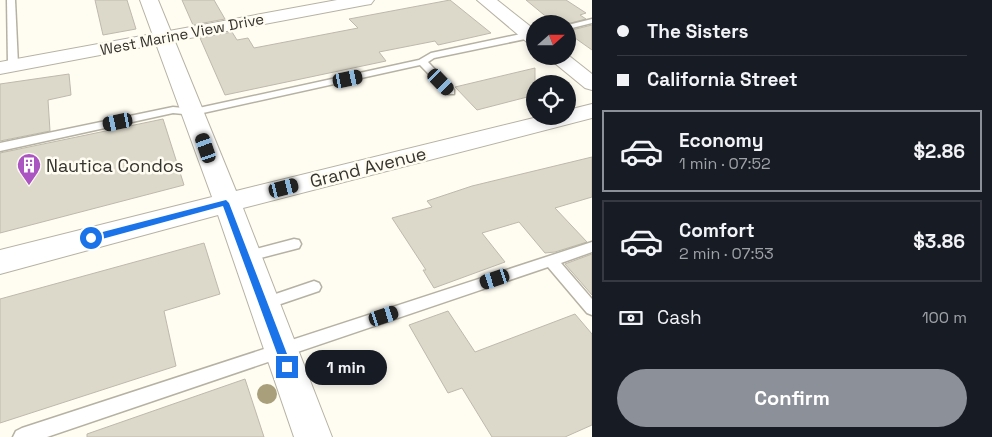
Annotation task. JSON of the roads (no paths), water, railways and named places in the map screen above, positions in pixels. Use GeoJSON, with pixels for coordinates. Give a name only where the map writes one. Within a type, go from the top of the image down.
{"type":"FeatureCollection","features":[{"type":"Feature","properties":{"kind":"street"},"geometry":{"type":"LineString","coordinates":[[150,0],[194,112],[245,257],[313,437]]}},
{"type":"Feature","properties":{"kind":"street","name":"West Marine View Drive"},"geometry":{"type":"LineString","coordinates":[[6,66],[365,0]]}},
{"type":"Feature","properties":{"kind":"street"},"geometry":{"type":"LineString","coordinates":[[486,0],[526,31]]}},
{"type":"Feature","properties":{"kind":"street"},"geometry":{"type":"LineString","coordinates":[[568,65],[592,84]]}},
{"type":"Feature","properties":{"kind":"street","name":"Grand Avenue"},"geometry":{"type":"LineString","coordinates":[[0,262],[592,111]]}},
{"type":"Feature","properties":{"kind":"lane"},"geometry":{"type":"LineString","coordinates":[[6,66],[11,0]]}},
{"type":"Feature","properties":{"kind":"lane"},"geometry":{"type":"LineString","coordinates":[[576,25],[592,21]]}},
{"type":"Feature","properties":{"kind":"lane"},"geometry":{"type":"LineString","coordinates":[[0,148],[173,110],[194,112],[422,62],[432,56],[526,37]]}},
{"type":"Feature","properties":{"kind":"lane"},"geometry":{"type":"LineString","coordinates":[[422,62],[451,92]]}},
{"type":"Feature","properties":{"kind":"lane"},"geometry":{"type":"LineString","coordinates":[[245,257],[294,244]]}},
{"type":"Feature","properties":{"kind":"lane"},"geometry":{"type":"LineString","coordinates":[[22,437],[592,247]]}},
{"type":"Feature","properties":{"kind":"lane"},"geometry":{"type":"LineString","coordinates":[[551,261],[592,309]]}},
{"type":"Feature","properties":{"kind":"lane"},"geometry":{"type":"LineString","coordinates":[[263,304],[314,288]]}},
{"type":"Feature","properties":{"kind":"place","name":"Nautica Condos"},"geometry":{"type":"Point","coordinates":[29,186]}}]}
